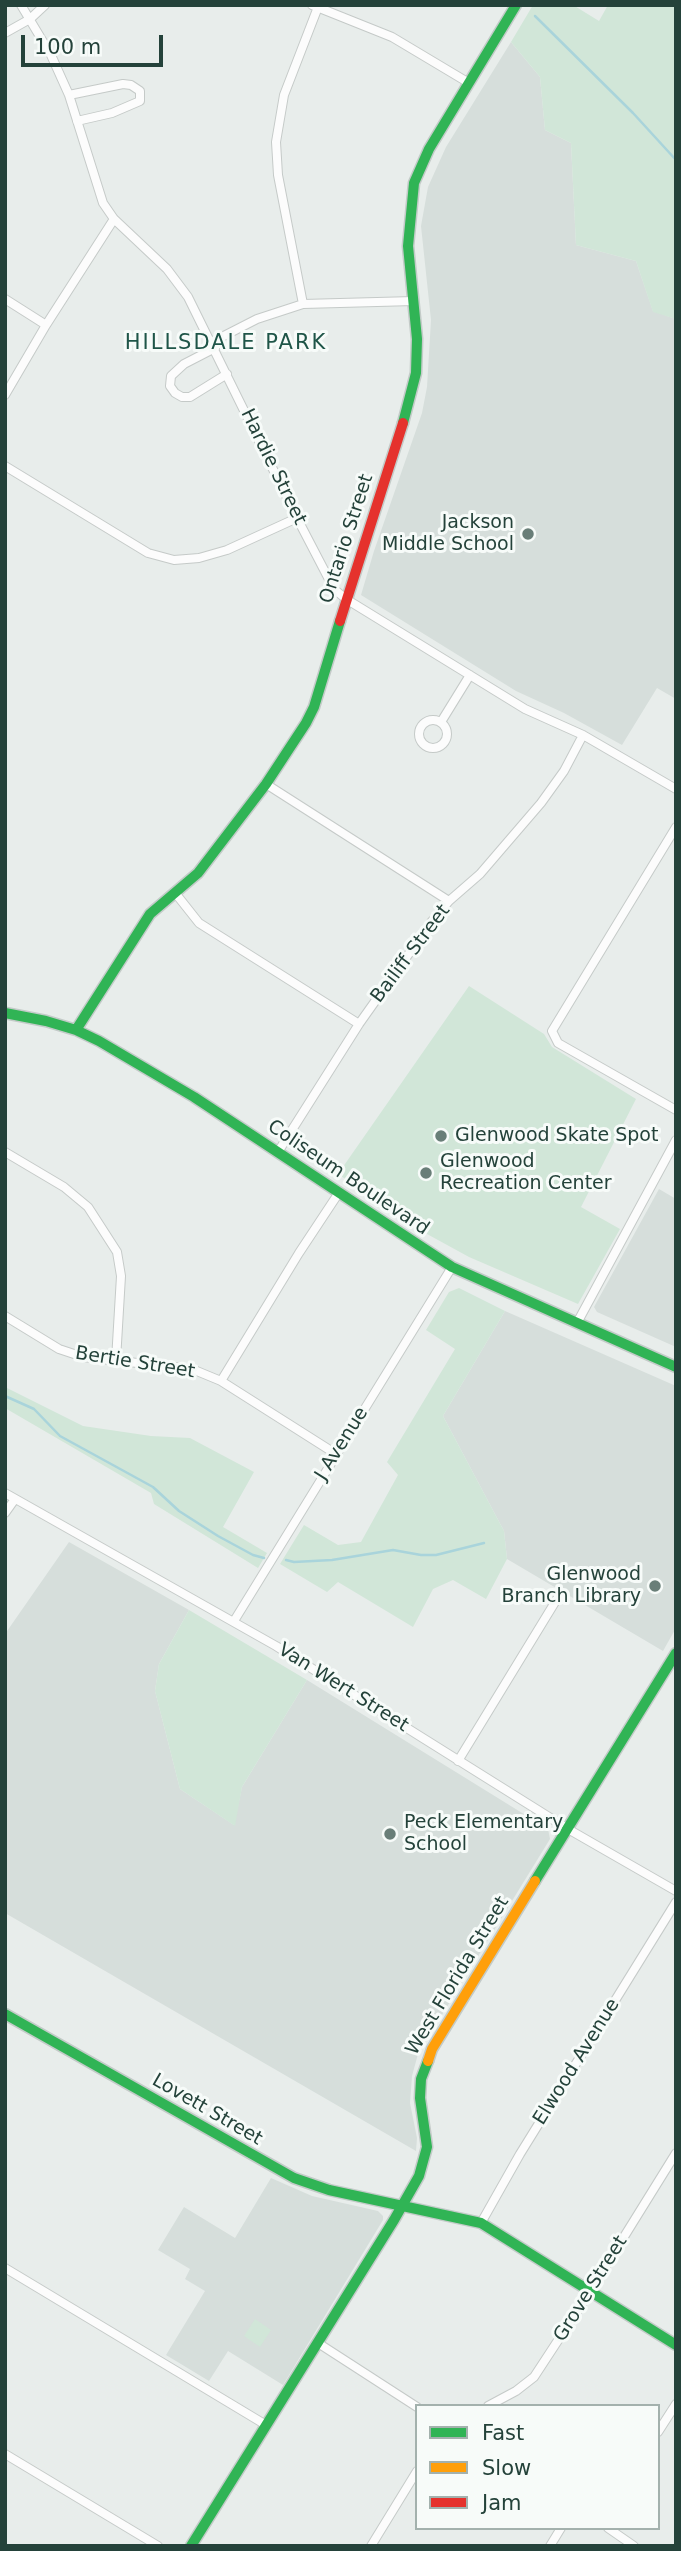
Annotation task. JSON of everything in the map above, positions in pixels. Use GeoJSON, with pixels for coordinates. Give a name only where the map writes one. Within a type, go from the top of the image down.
{"type":"FeatureCollection","features":[{"type":"Feature","properties":{"kind":"main road","name":"Ontario Street"},"geometry":{"type":"LineString","coordinates":[[76,1030],[150,914],[198,873],[266,784],[314,707],[411,398],[417,346],[408,246],[414,183],[429,149],[516,5]]}},
{"type":"Feature","properties":{"kind":"main road","name":"Coliseum Boulevard"},"geometry":{"type":"LineString","coordinates":[[5,1013],[46,1021],[76,1030],[99,1041],[194,1097],[453,1267],[676,1367]]}},
{"type":"Feature","properties":{"kind":"main road","name":"West Florida Street"},"geometry":{"type":"LineString","coordinates":[[191,2546],[403,2206],[419,2176],[427,2147],[420,2098],[423,2068],[432,2049],[676,1653]]}},
{"type":"Feature","properties":{"kind":"main road","name":"Lovett Street"},"geometry":{"type":"LineString","coordinates":[[5,2014],[276,2170],[329,2190],[481,2223],[676,2345]]}},
{"type":"Feature","properties":{"kind":"street","name":"Hardie Street"},"geometry":{"type":"LineString","coordinates":[[21,5],[51,55],[69,95],[103,203],[114,219],[167,269],[188,297],[214,345],[296,518],[334,589],[346,599],[526,709],[583,735],[676,789]]}},
{"type":"Feature","properties":{"kind":"street"},"geometry":{"type":"LineString","coordinates":[[5,33],[30,19],[46,5]]}},
{"type":"Feature","properties":{"kind":"street"},"geometry":{"type":"LineString","coordinates":[[303,304],[278,175],[276,142],[284,95],[315,6],[392,37],[469,83]]}},
{"type":"Feature","properties":{"kind":"street"},"geometry":{"type":"LineString","coordinates":[[69,95],[123,84],[141,90],[141,101],[113,113],[77,121]]}},
{"type":"Feature","properties":{"kind":"street"},"geometry":{"type":"LineString","coordinates":[[5,395],[114,219]]}},
{"type":"Feature","properties":{"kind":"street"},"geometry":{"type":"LineString","coordinates":[[5,299],[46,325]]}},
{"type":"Feature","properties":{"kind":"street"},"geometry":{"type":"LineString","coordinates":[[227,374],[190,397],[182,397],[170,386],[171,376],[184,364],[257,318],[303,304],[414,301]]}},
{"type":"Feature","properties":{"kind":"street"},"geometry":{"type":"LineString","coordinates":[[5,466],[148,553],[174,560],[199,558],[227,550],[296,518]]}},
{"type":"Feature","properties":{"kind":"street"},"geometry":{"type":"LineString","coordinates":[[441,722],[470,675]]}},
{"type":"Feature","properties":{"kind":"street","name":"Bailiff Street"},"geometry":{"type":"LineString","coordinates":[[278,1152],[359,1024],[432,921],[449,901],[480,874],[541,803],[564,771],[583,735]]}},
{"type":"Feature","properties":{"kind":"street"},"geometry":{"type":"LineString","coordinates":[[266,784],[449,901]]}},
{"type":"Feature","properties":{"kind":"street"},"geometry":{"type":"LineString","coordinates":[[676,827],[552,1031],[558,1043],[676,1110]]}},
{"type":"Feature","properties":{"kind":"street"},"geometry":{"type":"LineString","coordinates":[[176,894],[199,923],[359,1024]]}},
{"type":"Feature","properties":{"kind":"street"},"geometry":{"type":"LineString","coordinates":[[577,1323],[676,1140]]}},
{"type":"Feature","properties":{"kind":"street"},"geometry":{"type":"LineString","coordinates":[[5,1152],[64,1187],[88,1207],[117,1252],[121,1276],[116,1360]]}},
{"type":"Feature","properties":{"kind":"street"},"geometry":{"type":"LineString","coordinates":[[221,1381],[338,1194]]}},
{"type":"Feature","properties":{"kind":"street","name":"J Avenue"},"geometry":{"type":"LineString","coordinates":[[234,1621],[453,1267]]}},
{"type":"Feature","properties":{"kind":"street","name":"Bertie Street"},"geometry":{"type":"LineString","coordinates":[[5,1316],[59,1349],[83,1357],[192,1368],[221,1381],[336,1454]]}},
{"type":"Feature","properties":{"kind":"street","name":"Van Wert Street"},"geometry":{"type":"LineString","coordinates":[[5,1493],[234,1621],[568,1829],[676,1891]]}},
{"type":"Feature","properties":{"kind":"street"},"geometry":{"type":"LineString","coordinates":[[5,1513],[15,1499]]}},
{"type":"Feature","properties":{"kind":"street"},"geometry":{"type":"LineString","coordinates":[[458,1760],[560,1594]]}},
{"type":"Feature","properties":{"kind":"street","name":"Elwood Avenue"},"geometry":{"type":"LineString","coordinates":[[481,2223],[520,2154],[676,1902]]}},
{"type":"Feature","properties":{"kind":"street","name":"Grove Street"},"geometry":{"type":"LineString","coordinates":[[492,2404],[516,2391],[534,2377],[676,2153]]}},
{"type":"Feature","properties":{"kind":"street"},"geometry":{"type":"LineString","coordinates":[[5,2268],[187,2380],[266,2425]]}},
{"type":"Feature","properties":{"kind":"street"},"geometry":{"type":"LineString","coordinates":[[318,2343],[415,2406]]}},
{"type":"Feature","properties":{"kind":"street"},"geometry":{"type":"LineString","coordinates":[[660,2429],[676,2404]]}},
{"type":"Feature","properties":{"kind":"street"},"geometry":{"type":"LineString","coordinates":[[5,2454],[158,2546]]}},
{"type":"Feature","properties":{"kind":"street"},"geometry":{"type":"LineString","coordinates":[[371,2546],[415,2474]]}},
{"type":"Feature","properties":{"kind":"street"},"geometry":{"type":"LineString","coordinates":[[550,2546],[560,2530]]}},
{"type":"Feature","properties":{"kind":"street"},"geometry":{"type":"LineString","coordinates":[[611,2530],[634,2546]]}},
{"type":"Feature","properties":{"kind":"shaded area","name":"Jackson Middle School"},"geometry":{"type":"Polygon","coordinates":[[[511,42],[540,77],[545,130],[571,143],[576,245],[636,261],[653,311],[676,319],[676,699],[657,688],[622,745],[564,713],[516,691],[361,595],[422,413],[427,387],[431,320],[421,226],[428,187],[446,147],[511,42]]]}},
{"type":"Feature","properties":{"kind":"shaded area"},"geometry":{"type":"Polygon","coordinates":[[[659,1189],[676,1199],[676,1347],[597,1312],[594,1307],[659,1189]]]}},
{"type":"Feature","properties":{"kind":"shaded area"},"geometry":{"type":"Polygon","coordinates":[[[505,1311],[676,1386],[676,1628],[663,1651],[507,1559],[504,1531],[443,1416],[505,1311]]]}},
{"type":"Feature","properties":{"kind":"shaded area"},"geometry":{"type":"Polygon","coordinates":[[[69,1542],[189,1610],[159,1664],[155,1691],[180,1789],[234,1825],[242,1787],[307,1680],[548,1829],[550,1839],[418,2054],[412,2076],[410,2103],[417,2138],[416,2151],[5,1913],[5,1634],[69,1542]]]}},
{"type":"Feature","properties":{"kind":"shaded area"},"geometry":{"type":"Polygon","coordinates":[[[271,2178],[312,2196],[378,2211],[383,2220],[283,2385],[228,2351],[209,2381],[166,2355],[205,2291],[185,2279],[190,2269],[158,2250],[184,2207],[235,2238],[271,2178]]]}},
{"type":"Feature","properties":{"kind":"green space"},"geometry":{"type":"Polygon","coordinates":[[[533,5],[573,5],[599,21],[608,5],[676,5],[676,319],[653,312],[636,261],[576,245],[571,143],[545,130],[540,77],[511,42],[533,5]]]}},
{"type":"Feature","properties":{"kind":"green space"},"geometry":{"type":"Polygon","coordinates":[[[469,986],[544,1034],[552,1047],[636,1099],[581,1207],[620,1229],[578,1304],[469,1257],[427,1234],[338,1174],[469,986]]]}},
{"type":"Feature","properties":{"kind":"green space"},"geometry":{"type":"Polygon","coordinates":[[[459,1288],[505,1311],[443,1416],[504,1531],[507,1559],[486,1599],[453,1580],[433,1589],[413,1627],[338,1582],[327,1592],[280,1564],[304,1525],[338,1545],[361,1542],[398,1475],[387,1462],[455,1349],[426,1330],[449,1292],[459,1288]]]}},
{"type":"Feature","properties":{"kind":"green space"},"geometry":{"type":"Polygon","coordinates":[[[5,1387],[83,1426],[151,1436],[190,1438],[254,1472],[223,1527],[267,1553],[258,1568],[154,1504],[151,1493],[5,1408],[5,1387]]]}},
{"type":"Feature","properties":{"kind":"green space"},"geometry":{"type":"Polygon","coordinates":[[[189,1610],[307,1680],[242,1787],[235,1826],[180,1789],[155,1691],[159,1664],[189,1610]]]}},
{"type":"Feature","properties":{"kind":"green space"},"geometry":{"type":"Polygon","coordinates":[[[255,2319],[271,2330],[260,2347],[244,2336],[255,2319]]]}},
{"type":"Feature","properties":{"kind":"waterway"},"geometry":{"type":"LineString","coordinates":[[535,16],[633,113],[676,160]]}},
{"type":"Feature","properties":{"kind":"waterway"},"geometry":{"type":"LineString","coordinates":[[5,1396],[34,1409],[60,1436],[153,1487],[179,1511],[218,1536],[264,1558]]}},
{"type":"Feature","properties":{"kind":"waterway"},"geometry":{"type":"LineString","coordinates":[[286,1560],[332,1560],[393,1550],[436,1555],[484,1543]]}},
{"type":"Feature","properties":{"kind":"traffic: fast"},"geometry":{"type":"LineString","coordinates":[[403,423],[416,373],[417,339],[408,246],[414,183],[429,149],[516,5]]}},
{"type":"Feature","properties":{"kind":"traffic: fast"},"geometry":{"type":"LineString","coordinates":[[76,1030],[150,914],[198,873],[266,784],[306,723],[314,707],[340,621]]}},
{"type":"Feature","properties":{"kind":"traffic: fast"},"geometry":{"type":"LineString","coordinates":[[5,1013],[46,1021],[76,1030],[99,1041],[194,1097],[452,1267],[676,1367]]}},
{"type":"Feature","properties":{"kind":"traffic: fast"},"geometry":{"type":"LineString","coordinates":[[535,1881],[676,1653]]}},
{"type":"Feature","properties":{"kind":"traffic: fast"},"geometry":{"type":"LineString","coordinates":[[5,2014],[294,2178],[329,2190],[481,2223],[676,2345]]}},
{"type":"Feature","properties":{"kind":"traffic: fast"},"geometry":{"type":"LineString","coordinates":[[191,2546],[419,2176],[427,2147],[420,2098],[421,2079],[428,2061]]}},
{"type":"Feature","properties":{"kind":"traffic: slow"},"geometry":{"type":"LineString","coordinates":[[428,2061],[432,2049],[535,1881]]}},
{"type":"Feature","properties":{"kind":"traffic: jam"},"geometry":{"type":"LineString","coordinates":[[340,621],[403,423]]}},
{"type":"Feature","properties":{"kind":"place","name":"Jackson Middle School"},"geometry":{"type":"Point","coordinates":[528,534]}},
{"type":"Feature","properties":{"kind":"place","name":"Glenwood Skate Spot"},"geometry":{"type":"Point","coordinates":[441,1136]}},
{"type":"Feature","properties":{"kind":"place","name":"Glenwood Recreation Center"},"geometry":{"type":"Point","coordinates":[426,1173]}},
{"type":"Feature","properties":{"kind":"place","name":"Glenwood Branch Library"},"geometry":{"type":"Point","coordinates":[655,1586]}},
{"type":"Feature","properties":{"kind":"place","name":"Peck Elementary School"},"geometry":{"type":"Point","coordinates":[390,1834]}},
{"type":"Feature","properties":{"kind":"district","name":"HILLSDALE PARK"},"geometry":{"type":"Point","coordinates":[226,344]}}]}
